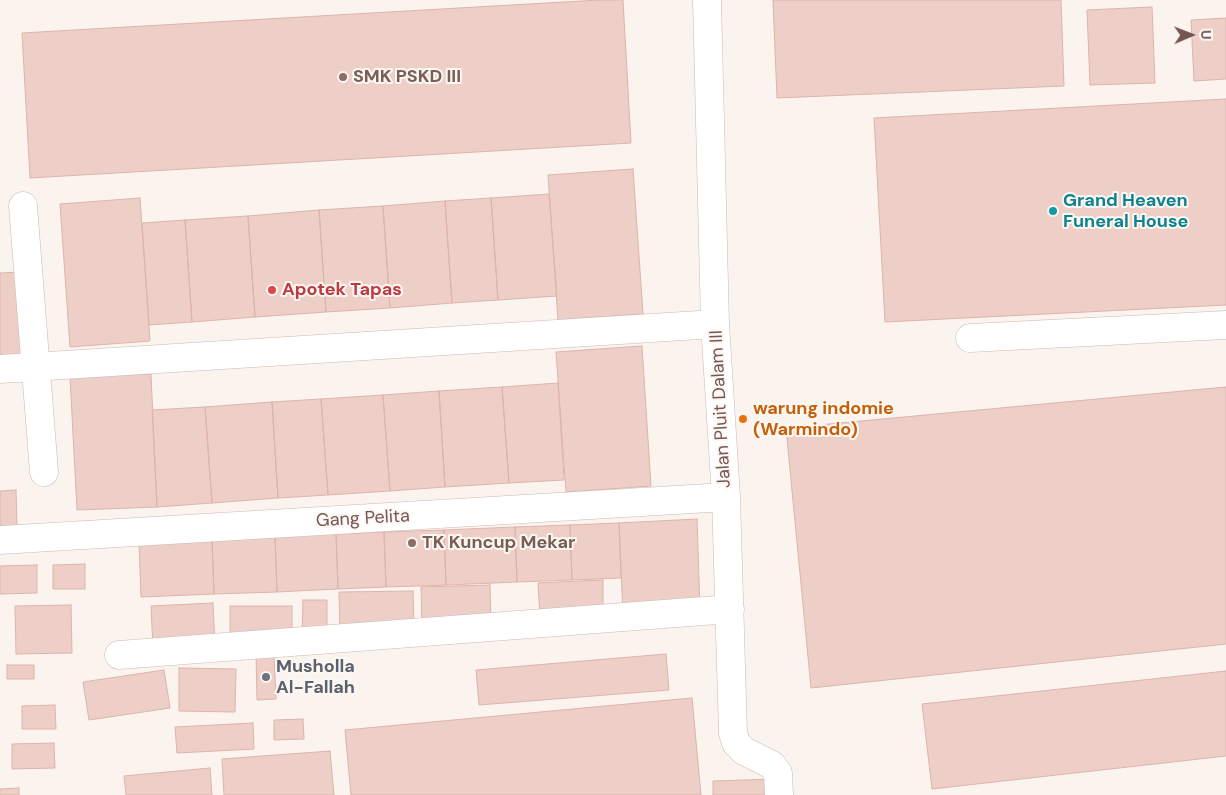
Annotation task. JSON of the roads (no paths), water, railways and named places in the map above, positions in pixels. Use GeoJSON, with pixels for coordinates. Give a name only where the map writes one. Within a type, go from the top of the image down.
{"type":"FeatureCollection","features":[{"type":"Feature","properties":{"kind":"street","name":"Jalan Pluit Dalam III"},"geometry":{"type":"LineString","coordinates":[[707,0],[716,324],[726,497],[733,733],[736,743],[744,751],[772,765],[778,773],[779,795]]}},
{"type":"Feature","properties":{"kind":"street"},"geometry":{"type":"LineString","coordinates":[[23,206],[44,472]]}},
{"type":"Feature","properties":{"kind":"street"},"geometry":{"type":"LineString","coordinates":[[0,369],[716,324]]}},
{"type":"Feature","properties":{"kind":"street"},"geometry":{"type":"LineString","coordinates":[[970,338],[1226,325]]}},
{"type":"Feature","properties":{"kind":"street","name":"Gang Pelita"},"geometry":{"type":"LineString","coordinates":[[0,540],[726,497]]}},
{"type":"Feature","properties":{"kind":"street"},"geometry":{"type":"LineString","coordinates":[[119,655],[730,609]]}},
{"type":"Feature","properties":{"kind":"place","name":"SMK PSKD III"},"geometry":{"type":"Point","coordinates":[343,77]}},
{"type":"Feature","properties":{"kind":"place","name":"Grand Heaven Funeral House"},"geometry":{"type":"Point","coordinates":[1053,211]}},
{"type":"Feature","properties":{"kind":"place","name":"Apotek Tapas"},"geometry":{"type":"Point","coordinates":[272,290]}},
{"type":"Feature","properties":{"kind":"place","name":"warung indomie (Warmindo)"},"geometry":{"type":"Point","coordinates":[743,419]}},
{"type":"Feature","properties":{"kind":"place","name":"TK Kuncup Mekar"},"geometry":{"type":"Point","coordinates":[412,543]}},
{"type":"Feature","properties":{"kind":"place","name":"Musholla Al-Fallah"},"geometry":{"type":"Point","coordinates":[266,677]}}]}
